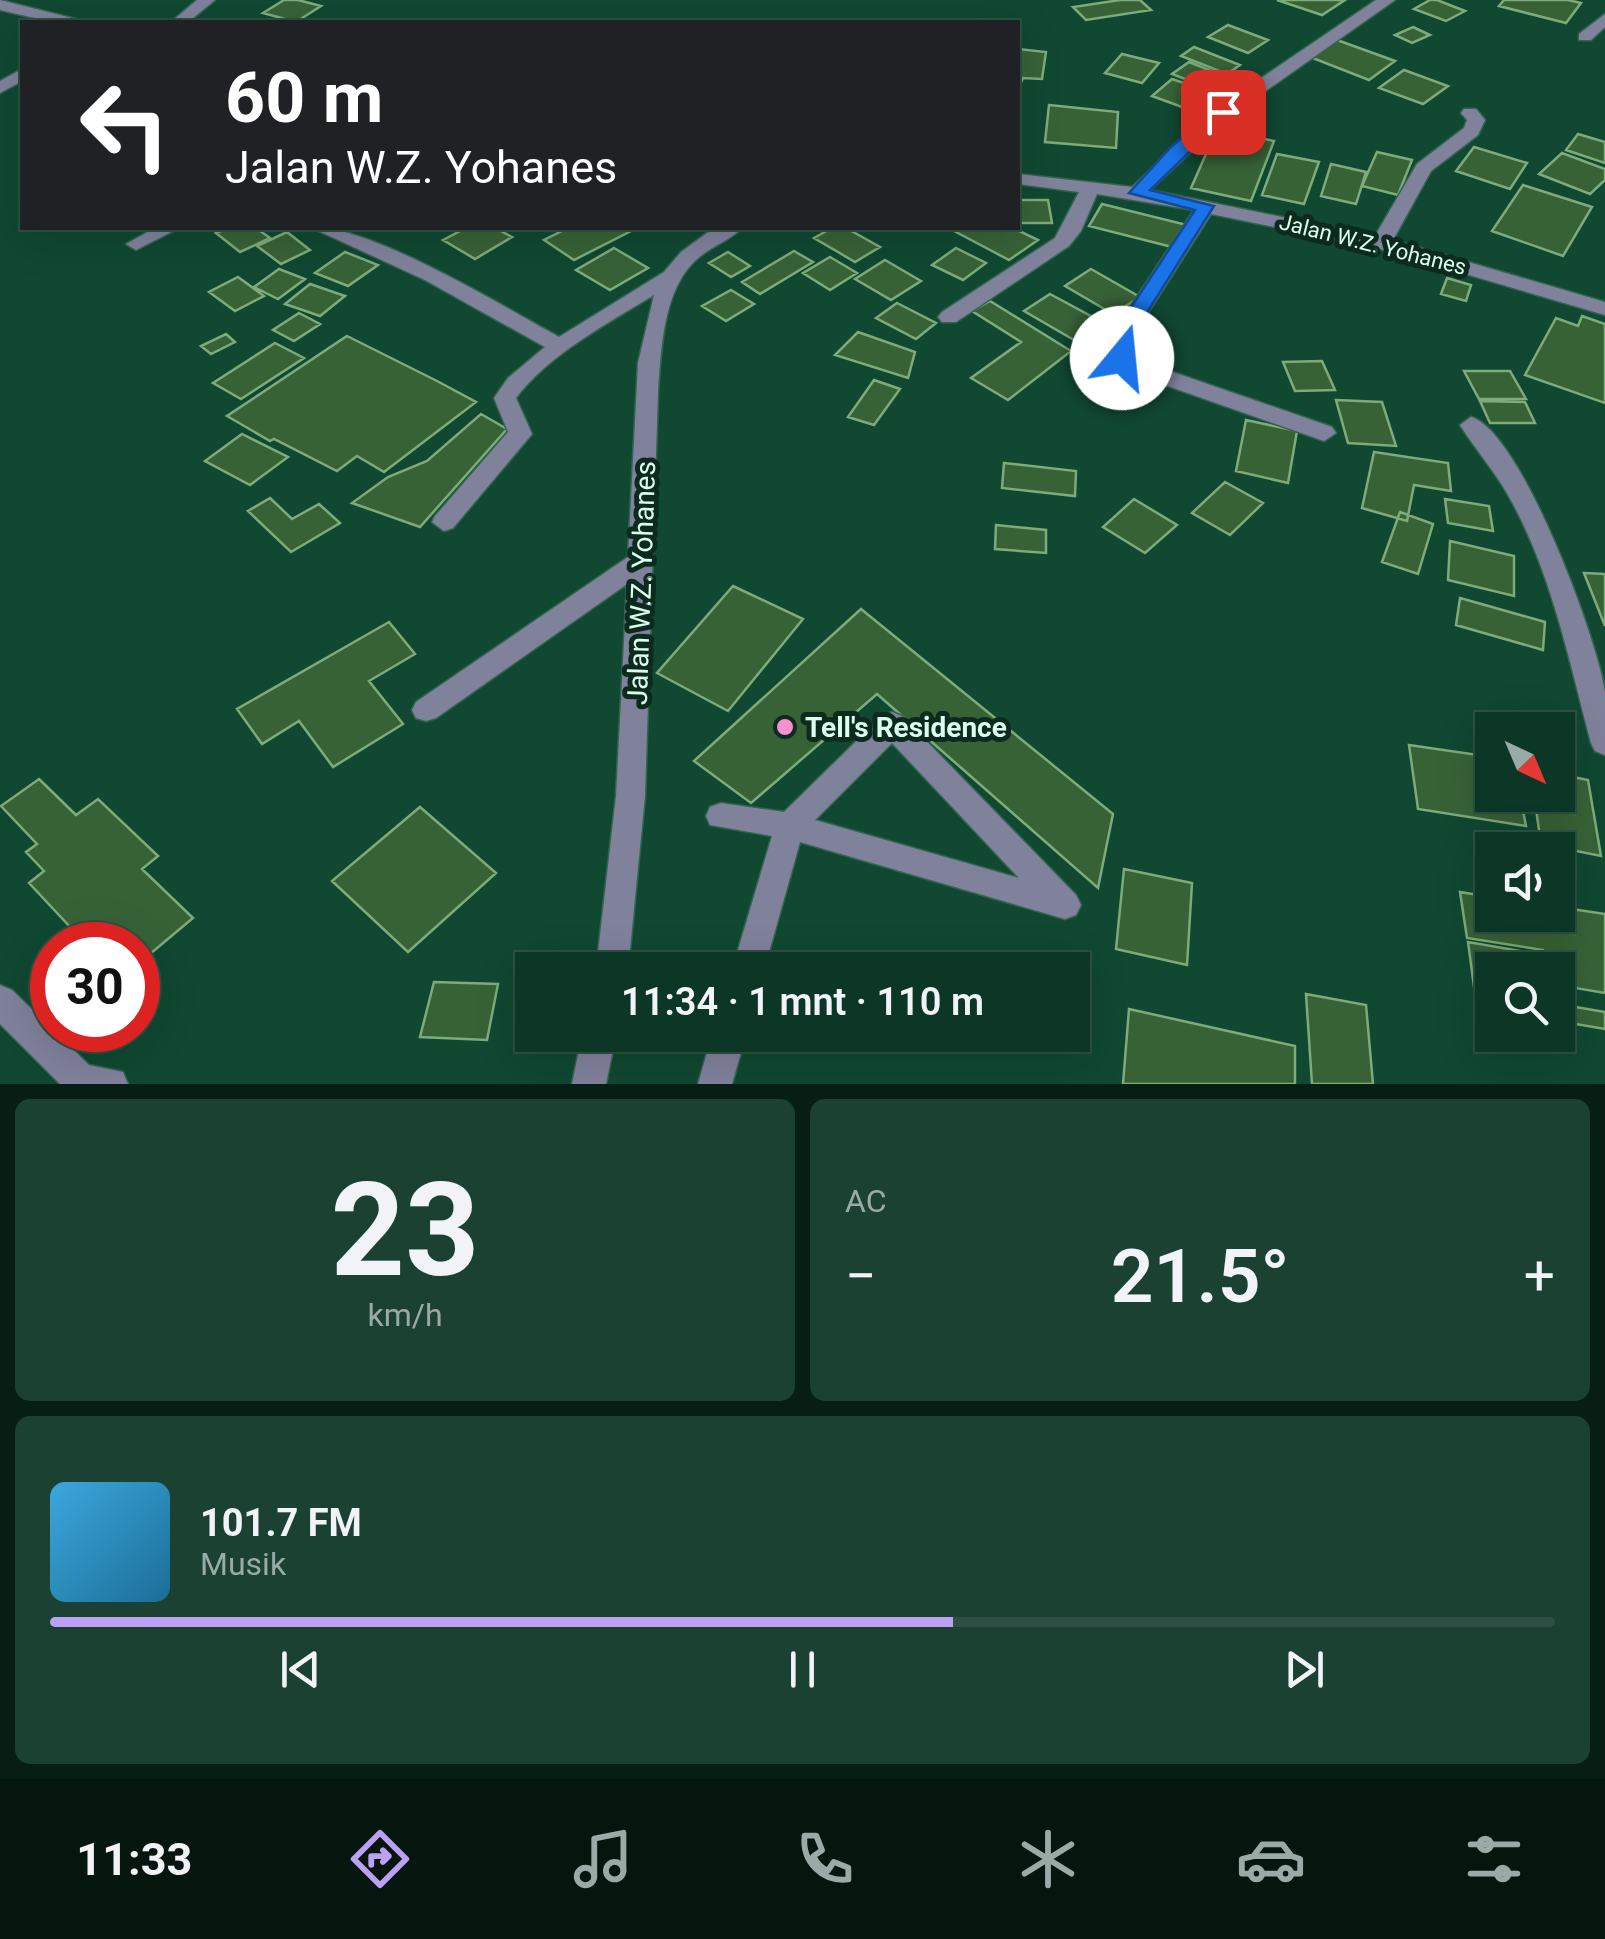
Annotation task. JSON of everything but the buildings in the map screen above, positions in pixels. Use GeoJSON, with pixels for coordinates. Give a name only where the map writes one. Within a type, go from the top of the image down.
{"type":"FeatureCollection","features":[{"type":"Feature","properties":{"kind":"street"},"geometry":{"type":"LineString","coordinates":[[182,20],[207,0]]}},
{"type":"Feature","properties":{"kind":"street"},"geometry":{"type":"LineString","coordinates":[[1138,193],[1177,151],[1237,100],[1387,0]]}},
{"type":"Feature","properties":{"kind":"street"},"geometry":{"type":"LineString","coordinates":[[0,6],[61,20]]}},
{"type":"Feature","properties":{"kind":"street"},"geometry":{"type":"LineString","coordinates":[[1585,37],[1605,19]]}},
{"type":"Feature","properties":{"kind":"street"},"geometry":{"type":"LineString","coordinates":[[1381,243],[1424,168],[1472,130],[1476,120],[1470,114]]}},
{"type":"Feature","properties":{"kind":"street","name":"Jalan W.Z. Yohanes"},"geometry":{"type":"LineString","coordinates":[[1020,179],[1138,193],[1381,243],[1604,308]]}},
{"type":"Feature","properties":{"kind":"street"},"geometry":{"type":"LineString","coordinates":[[948,316],[1062,242],[1090,188]]}},
{"type":"Feature","properties":{"kind":"street"},"geometry":{"type":"LineString","coordinates":[[1206,206],[1121,338],[1118,351],[1133,366],[1324,433]]}},
{"type":"Feature","properties":{"kind":"street"},"geometry":{"type":"LineString","coordinates":[[136,244],[165,230]]}},
{"type":"Feature","properties":{"kind":"street"},"geometry":{"type":"LineString","coordinates":[[327,230],[432,276],[562,347]]}},
{"type":"Feature","properties":{"kind":"street","name":"Jalan W.Z. Yohanes"},"geometry":{"type":"LineString","coordinates":[[614,952],[634,784],[640,562],[655,322],[671,276],[698,248],[729,230]]}},
{"type":"Feature","properties":{"kind":"street"},"geometry":{"type":"LineString","coordinates":[[444,522],[520,434],[518,421],[506,407],[510,389],[562,347],[671,276]]}},
{"type":"Feature","properties":{"kind":"street"},"geometry":{"type":"LineString","coordinates":[[1470,425],[1509,471],[1534,519],[1562,591],[1605,743]]}},
{"type":"Feature","properties":{"kind":"street"},"geometry":{"type":"LineString","coordinates":[[426,710],[640,562]]}},
{"type":"Feature","properties":{"kind":"street"},"geometry":{"type":"LineString","coordinates":[[721,816],[790,826],[1065,906],[892,724],[790,826],[753,952]]}},
{"type":"Feature","properties":{"kind":"street"},"geometry":{"type":"LineString","coordinates":[[0,1001],[90,1083]]}},
{"type":"Feature","properties":{"kind":"street"},"geometry":{"type":"LineString","coordinates":[[590,1084],[596,1052]]}},
{"type":"Feature","properties":{"kind":"street"},"geometry":{"type":"LineString","coordinates":[[714,1084],[724,1052]]}},
{"type":"Feature","properties":{"kind":"place","name":"Tell's Residence"},"geometry":{"type":"Point","coordinates":[785,727]}},
{"type":"Feature","properties":{"kind":"route"},"geometry":{"type":"LineString","coordinates":[[1122,358],[1118,351],[1121,338],[1206,206],[1138,193],[1158,169],[1223,112]]}}]}
